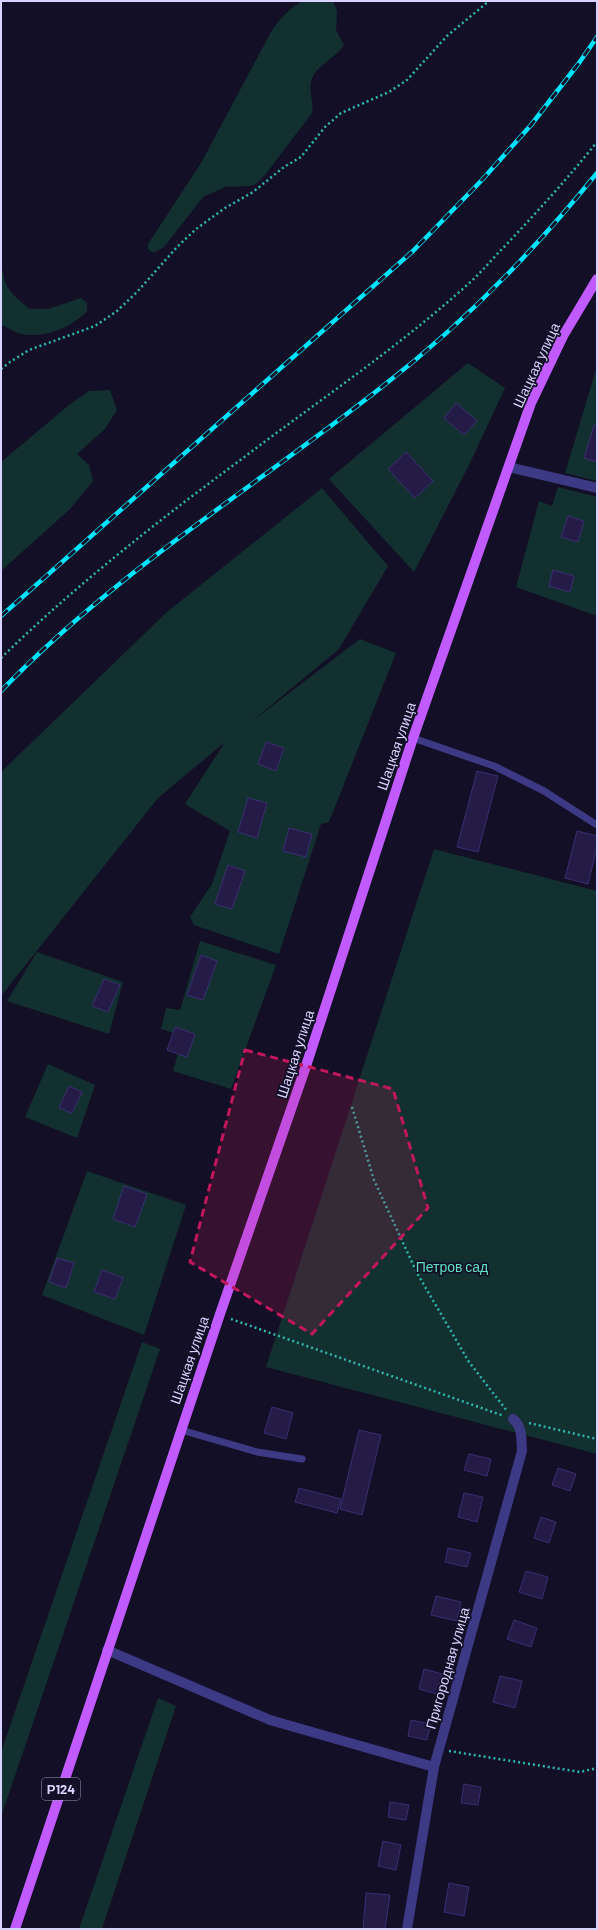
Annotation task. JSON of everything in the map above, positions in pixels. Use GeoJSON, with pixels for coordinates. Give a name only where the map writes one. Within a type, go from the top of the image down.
{"type":"FeatureCollection","features":[{"type":"Feature","properties":{"kind":"main road","name":"Шацкая улица"},"geometry":{"type":"LineString","coordinates":[[107,1650],[220,1314],[306,1069],[413,738],[531,403],[563,336],[597,279]]}},
{"type":"Feature","properties":{"kind":"main road","name":"Р124"},"geometry":{"type":"LineString","coordinates":[[15,1929],[107,1650]]}},
{"type":"Feature","properties":{"kind":"street"},"geometry":{"type":"LineString","coordinates":[[509,467],[597,488]]}},
{"type":"Feature","properties":{"kind":"street","name":"Пригородная улица"},"geometry":{"type":"LineString","coordinates":[[408,1929],[434,1767],[521,1456],[521,1429],[519,1424],[514,1419]]}},
{"type":"Feature","properties":{"kind":"street"},"geometry":{"type":"LineString","coordinates":[[107,1650],[270,1720],[434,1767]]}},
{"type":"Feature","properties":{"kind":"lane"},"geometry":{"type":"LineString","coordinates":[[413,738],[494,766],[544,791],[597,825]]}},
{"type":"Feature","properties":{"kind":"lane"},"geometry":{"type":"LineString","coordinates":[[181,1430],[257,1452],[302,1459]]}},
{"type":"Feature","properties":{"kind":"path"},"geometry":{"type":"LineString","coordinates":[[1,369],[29,350],[95,326],[117,311],[137,292],[177,247],[196,229],[225,208],[253,192],[284,167],[301,157],[324,127],[341,113],[389,92],[407,80],[447,36],[489,1]]}},
{"type":"Feature","properties":{"kind":"path"},"geometry":{"type":"LineString","coordinates":[[1,658],[87,581],[132,544],[243,457],[392,348],[468,285],[558,190],[597,142]]}},
{"type":"Feature","properties":{"kind":"path"},"geometry":{"type":"LineString","coordinates":[[352,1107],[374,1180],[417,1273],[469,1362],[514,1419]]}},
{"type":"Feature","properties":{"kind":"path"},"geometry":{"type":"LineString","coordinates":[[220,1314],[514,1419],[597,1439]]}},
{"type":"Feature","properties":{"kind":"path"},"geometry":{"type":"LineString","coordinates":[[439,1749],[580,1772],[597,1768]]}},
{"type":"Feature","properties":{"kind":"highlighted area"},"geometry":{"type":"Polygon","coordinates":[[[245,1050],[393,1089],[428,1208],[312,1334],[190,1262],[245,1050]]]}},
{"type":"Feature","properties":{"kind":"green space"},"geometry":{"type":"Polygon","coordinates":[[[304,1],[333,1],[337,11],[336,30],[344,45],[313,76],[311,82],[312,113],[265,175],[256,184],[250,186],[225,187],[203,197],[164,247],[155,252],[151,252],[148,249],[148,244],[201,163],[271,32],[285,14],[304,1]]]}},
{"type":"Feature","properties":{"kind":"green space"},"geometry":{"type":"Polygon","coordinates":[[[1,255],[3,274],[8,287],[16,297],[30,309],[48,309],[81,298],[87,303],[87,311],[73,323],[46,334],[27,335],[18,333],[1,325],[1,255]]]}},
{"type":"Feature","properties":{"kind":"green space"},"geometry":{"type":"Polygon","coordinates":[[[468,363],[505,388],[469,465],[414,572],[329,479],[468,363]]]}},
{"type":"Feature","properties":{"kind":"green space"},"geometry":{"type":"Polygon","coordinates":[[[597,366],[597,481],[565,473],[597,366]]]}},
{"type":"Feature","properties":{"kind":"green space"},"geometry":{"type":"Polygon","coordinates":[[[110,390],[117,410],[105,429],[77,454],[89,465],[93,481],[70,509],[1,571],[1,462],[69,405],[89,391],[110,390]]]}},
{"type":"Feature","properties":{"kind":"green space"},"geometry":{"type":"Polygon","coordinates":[[[558,487],[597,497],[597,616],[516,587],[539,501],[552,506],[558,487]]]}},
{"type":"Feature","properties":{"kind":"green space"},"geometry":{"type":"Polygon","coordinates":[[[322,488],[388,566],[339,649],[251,722],[360,639],[396,653],[329,822],[321,824],[279,954],[194,925],[190,917],[212,884],[230,831],[185,804],[225,742],[158,798],[1,996],[1,772],[167,612],[322,488]]]}},
{"type":"Feature","properties":{"kind":"green space","name":"Петров сад"},"geometry":{"type":"Polygon","coordinates":[[[434,849],[597,891],[597,1454],[266,1367],[434,849]]]}},
{"type":"Feature","properties":{"kind":"green space"},"geometry":{"type":"Polygon","coordinates":[[[200,941],[276,965],[231,1089],[173,1071],[183,1036],[161,1029],[166,1008],[180,1010],[200,941]]]}},
{"type":"Feature","properties":{"kind":"green space"},"geometry":{"type":"Polygon","coordinates":[[[37,952],[123,982],[109,1034],[7,1001],[37,952]]]}},
{"type":"Feature","properties":{"kind":"green space"},"geometry":{"type":"Polygon","coordinates":[[[48,1064],[95,1085],[77,1138],[25,1117],[48,1064]]]}},
{"type":"Feature","properties":{"kind":"green space"},"geometry":{"type":"Polygon","coordinates":[[[87,1171],[186,1205],[144,1335],[42,1295],[87,1171]]]}},
{"type":"Feature","properties":{"kind":"green space"},"geometry":{"type":"Polygon","coordinates":[[[142,1342],[160,1349],[1,1817],[1,1752],[142,1342]]]}},
{"type":"Feature","properties":{"kind":"green space"},"geometry":{"type":"Polygon","coordinates":[[[158,1698],[176,1706],[102,1929],[79,1929],[158,1698]]]}},
{"type":"Feature","properties":{"kind":"building"},"geometry":{"type":"Polygon","coordinates":[[[456,403],[477,421],[464,435],[444,418],[456,403]]]}},
{"type":"Feature","properties":{"kind":"building"},"geometry":{"type":"Polygon","coordinates":[[[594,425],[597,425],[597,462],[584,458],[594,425]]]}},
{"type":"Feature","properties":{"kind":"building"},"geometry":{"type":"Polygon","coordinates":[[[406,452],[433,481],[415,498],[388,469],[406,452]]]}},
{"type":"Feature","properties":{"kind":"building"},"geometry":{"type":"Polygon","coordinates":[[[568,516],[584,521],[578,542],[561,537],[568,516]]]}},
{"type":"Feature","properties":{"kind":"building"},"geometry":{"type":"Polygon","coordinates":[[[553,570],[574,576],[570,592],[549,586],[553,570]]]}},
{"type":"Feature","properties":{"kind":"building"},"geometry":{"type":"Polygon","coordinates":[[[266,742],[284,748],[276,771],[258,764],[266,742]]]}},
{"type":"Feature","properties":{"kind":"building"},"geometry":{"type":"Polygon","coordinates":[[[477,771],[498,776],[478,852],[457,847],[477,771]]]}},
{"type":"Feature","properties":{"kind":"building"},"geometry":{"type":"Polygon","coordinates":[[[248,798],[267,803],[257,838],[238,832],[248,798]]]}},
{"type":"Feature","properties":{"kind":"building"},"geometry":{"type":"Polygon","coordinates":[[[289,828],[312,834],[306,857],[283,851],[289,828]]]}},
{"type":"Feature","properties":{"kind":"building"},"geometry":{"type":"Polygon","coordinates":[[[577,831],[597,836],[597,847],[588,884],[565,878],[577,831]]]}},
{"type":"Feature","properties":{"kind":"building"},"geometry":{"type":"Polygon","coordinates":[[[228,865],[245,871],[232,909],[215,904],[228,865]]]}},
{"type":"Feature","properties":{"kind":"building"},"geometry":{"type":"Polygon","coordinates":[[[201,955],[217,961],[203,1000],[187,995],[201,955]]]}},
{"type":"Feature","properties":{"kind":"building"},"geometry":{"type":"Polygon","coordinates":[[[104,979],[120,985],[108,1012],[92,1006],[104,979]]]}},
{"type":"Feature","properties":{"kind":"building"},"geometry":{"type":"Polygon","coordinates":[[[175,1027],[195,1034],[187,1057],[167,1050],[175,1027]]]}},
{"type":"Feature","properties":{"kind":"building"},"geometry":{"type":"Polygon","coordinates":[[[69,1086],[82,1092],[72,1113],[59,1108],[69,1086]]]}},
{"type":"Feature","properties":{"kind":"building"},"geometry":{"type":"Polygon","coordinates":[[[124,1186],[147,1194],[135,1227],[113,1219],[124,1186]]]}},
{"type":"Feature","properties":{"kind":"building"},"geometry":{"type":"Polygon","coordinates":[[[57,1258],[74,1263],[66,1288],[49,1282],[57,1258]]]}},
{"type":"Feature","properties":{"kind":"building"},"geometry":{"type":"Polygon","coordinates":[[[102,1270],[123,1278],[115,1299],[94,1292],[102,1270]]]}},
{"type":"Feature","properties":{"kind":"building"},"geometry":{"type":"Polygon","coordinates":[[[272,1407],[293,1413],[286,1439],[264,1433],[272,1407]]]}},
{"type":"Feature","properties":{"kind":"building"},"geometry":{"type":"Polygon","coordinates":[[[359,1430],[381,1435],[362,1515],[340,1509],[359,1430]]]}},
{"type":"Feature","properties":{"kind":"building"},"geometry":{"type":"Polygon","coordinates":[[[469,1454],[491,1459],[487,1476],[464,1470],[469,1454]]]}},
{"type":"Feature","properties":{"kind":"building"},"geometry":{"type":"Polygon","coordinates":[[[558,1468],[576,1474],[570,1491],[552,1485],[558,1468]]]}},
{"type":"Feature","properties":{"kind":"building"},"geometry":{"type":"Polygon","coordinates":[[[299,1488],[341,1499],[337,1513],[295,1502],[299,1488]]]}},
{"type":"Feature","properties":{"kind":"building"},"geometry":{"type":"Polygon","coordinates":[[[464,1493],[483,1497],[477,1522],[458,1517],[464,1493]]]}},
{"type":"Feature","properties":{"kind":"building"},"geometry":{"type":"Polygon","coordinates":[[[541,1517],[556,1522],[549,1543],[534,1538],[541,1517]]]}},
{"type":"Feature","properties":{"kind":"building"},"geometry":{"type":"Polygon","coordinates":[[[448,1548],[471,1553],[467,1567],[445,1562],[448,1548]]]}},
{"type":"Feature","properties":{"kind":"building"},"geometry":{"type":"Polygon","coordinates":[[[526,1571],[548,1577],[542,1599],[519,1592],[526,1571]]]}},
{"type":"Feature","properties":{"kind":"building"},"geometry":{"type":"Polygon","coordinates":[[[436,1596],[461,1602],[457,1621],[431,1615],[436,1596]]]}},
{"type":"Feature","properties":{"kind":"building"},"geometry":{"type":"Polygon","coordinates":[[[514,1620],[537,1628],[531,1647],[507,1639],[514,1620]]]}},
{"type":"Feature","properties":{"kind":"building"},"geometry":{"type":"Polygon","coordinates":[[[424,1669],[442,1674],[437,1694],[419,1689],[424,1669]]]}},
{"type":"Feature","properties":{"kind":"building"},"geometry":{"type":"Polygon","coordinates":[[[500,1676],[522,1681],[515,1708],[493,1702],[500,1676]]]}},
{"type":"Feature","properties":{"kind":"building"},"geometry":{"type":"Polygon","coordinates":[[[411,1720],[431,1724],[427,1740],[408,1736],[411,1720]]]}},
{"type":"Feature","properties":{"kind":"building"},"geometry":{"type":"Polygon","coordinates":[[[464,1784],[481,1787],[478,1805],[461,1803],[464,1784]]]}},
{"type":"Feature","properties":{"kind":"building"},"geometry":{"type":"Polygon","coordinates":[[[390,1802],[409,1805],[406,1820],[388,1817],[390,1802]]]}},
{"type":"Feature","properties":{"kind":"building"},"geometry":{"type":"Polygon","coordinates":[[[383,1841],[401,1845],[396,1870],[378,1866],[383,1841]]]}},
{"type":"Feature","properties":{"kind":"building"},"geometry":{"type":"Polygon","coordinates":[[[449,1883],[469,1887],[464,1916],[444,1912],[449,1883]]]}},
{"type":"Feature","properties":{"kind":"building"},"geometry":{"type":"Polygon","coordinates":[[[366,1893],[390,1895],[385,1929],[363,1929],[366,1893]]]}},
{"type":"Feature","properties":{"kind":"railway"},"geometry":{"type":"LineString","coordinates":[[1,616],[413,251],[481,181],[531,125],[579,63],[597,37]]}},
{"type":"Feature","properties":{"kind":"railway"},"geometry":{"type":"LineString","coordinates":[[1,691],[45,648],[90,608],[138,569],[383,386],[441,338],[523,258],[597,173]]}}]}
